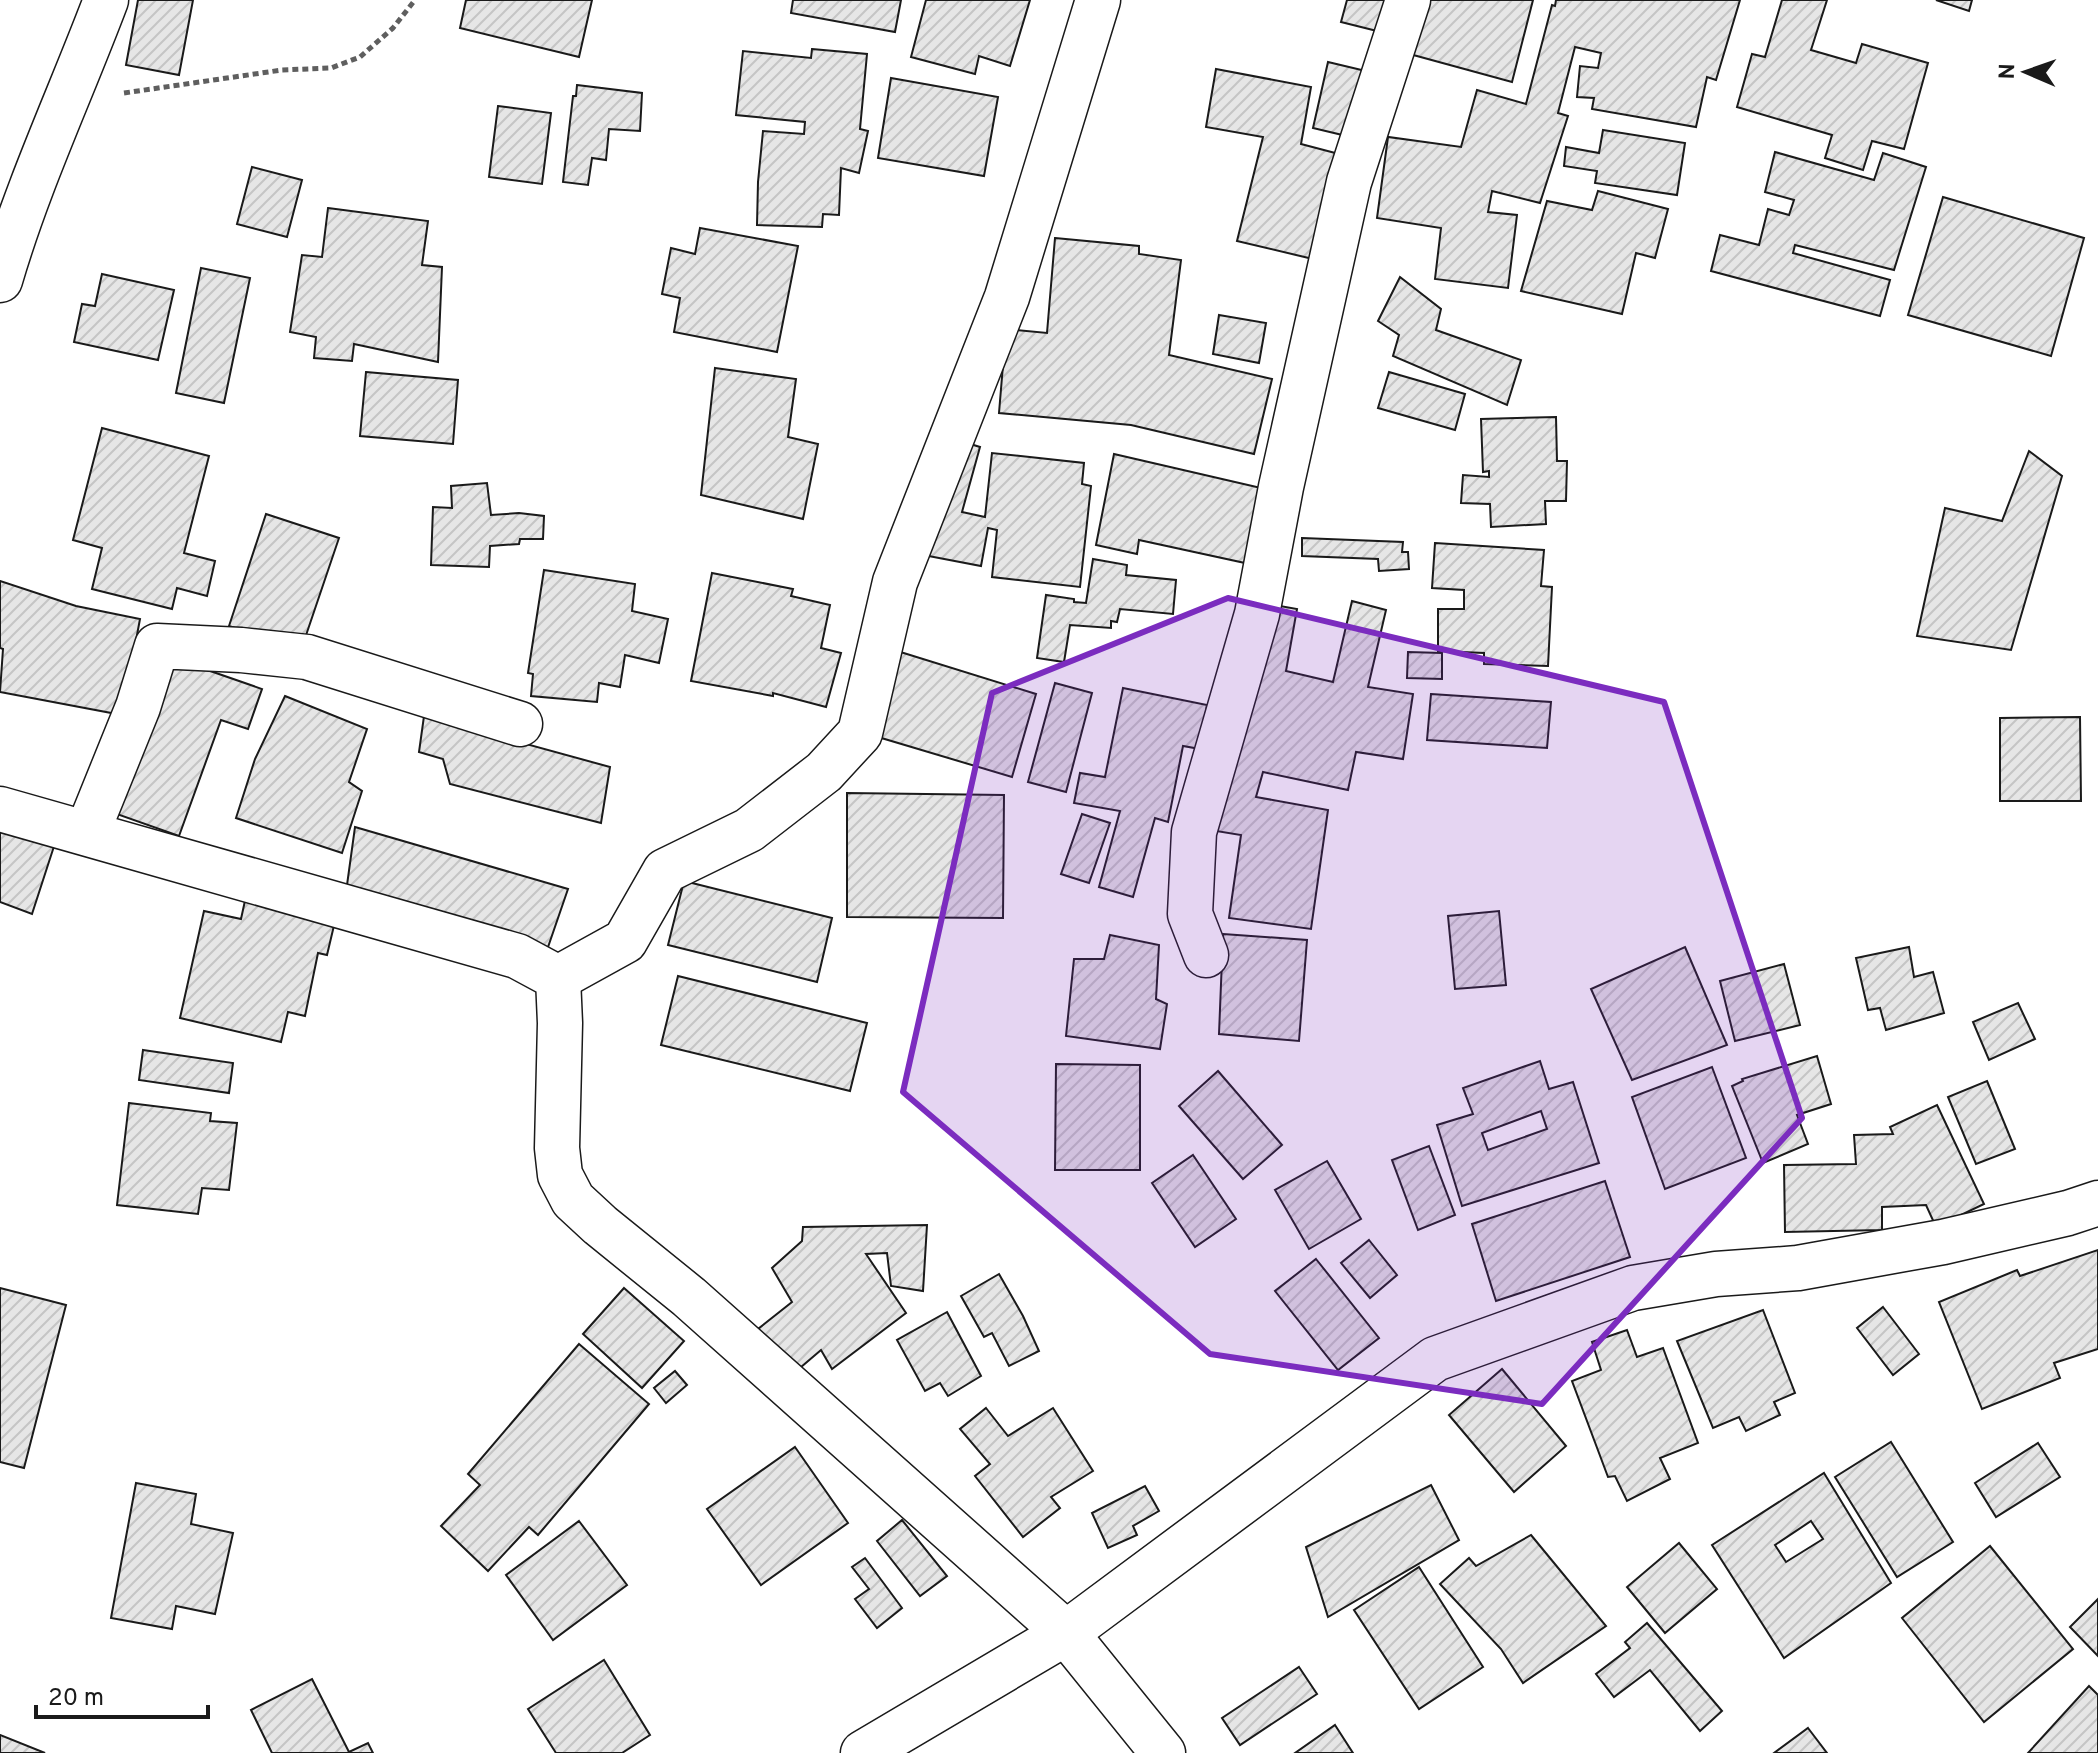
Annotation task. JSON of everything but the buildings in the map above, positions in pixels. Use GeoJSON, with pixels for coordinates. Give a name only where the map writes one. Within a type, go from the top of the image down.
{"type":"FeatureCollection","features":[{"type":"Feature","properties":{"kind":"street"},"geometry":{"type":"LineString","coordinates":[[0,280],[9,214],[68,101],[106,0]]}},
{"type":"Feature","properties":{"kind":"street"},"geometry":{"type":"LineString","coordinates":[[558,978],[625,941],[665,871],[749,830],[824,772],[860,733],[895,582],[1007,297],[1098,0]]}},
{"type":"Feature","properties":{"kind":"street"},"geometry":{"type":"LineString","coordinates":[[1206,955],[1190,914],[1194,832],[1257,614],[1281,487],[1349,182],[1408,0]]}},
{"type":"Feature","properties":{"kind":"street"},"geometry":{"type":"LineString","coordinates":[[87,833],[138,707],[157,646],[307,657],[520,724]]}},
{"type":"Feature","properties":{"kind":"street"},"geometry":{"type":"LineString","coordinates":[[0,809],[517,956],[558,978]]}},
{"type":"Feature","properties":{"kind":"street"},"geometry":{"type":"LineString","coordinates":[[558,978],[557,1148],[560,1175],[573,1200],[712,1316],[1066,1633],[1163,1753]]}},
{"type":"Feature","properties":{"kind":"street"},"geometry":{"type":"LineString","coordinates":[[863,1753],[1066,1633],[1435,1359],[1633,1288],[1716,1274],[1798,1268],[1943,1242],[2098,1203]]}},
{"type":"Feature","properties":{"kind":"path"},"geometry":{"type":"LineString","coordinates":[[68,101],[282,70],[331,68],[360,57],[393,28],[415,0]]}},
{"type":"Feature","properties":{"kind":"highlighted area"},"geometry":{"type":"Polygon","coordinates":[[[1228,598],[1664,702],[1802,1118],[1542,1404],[1210,1354],[903,1092],[992,693],[1228,598]]]}}]}
